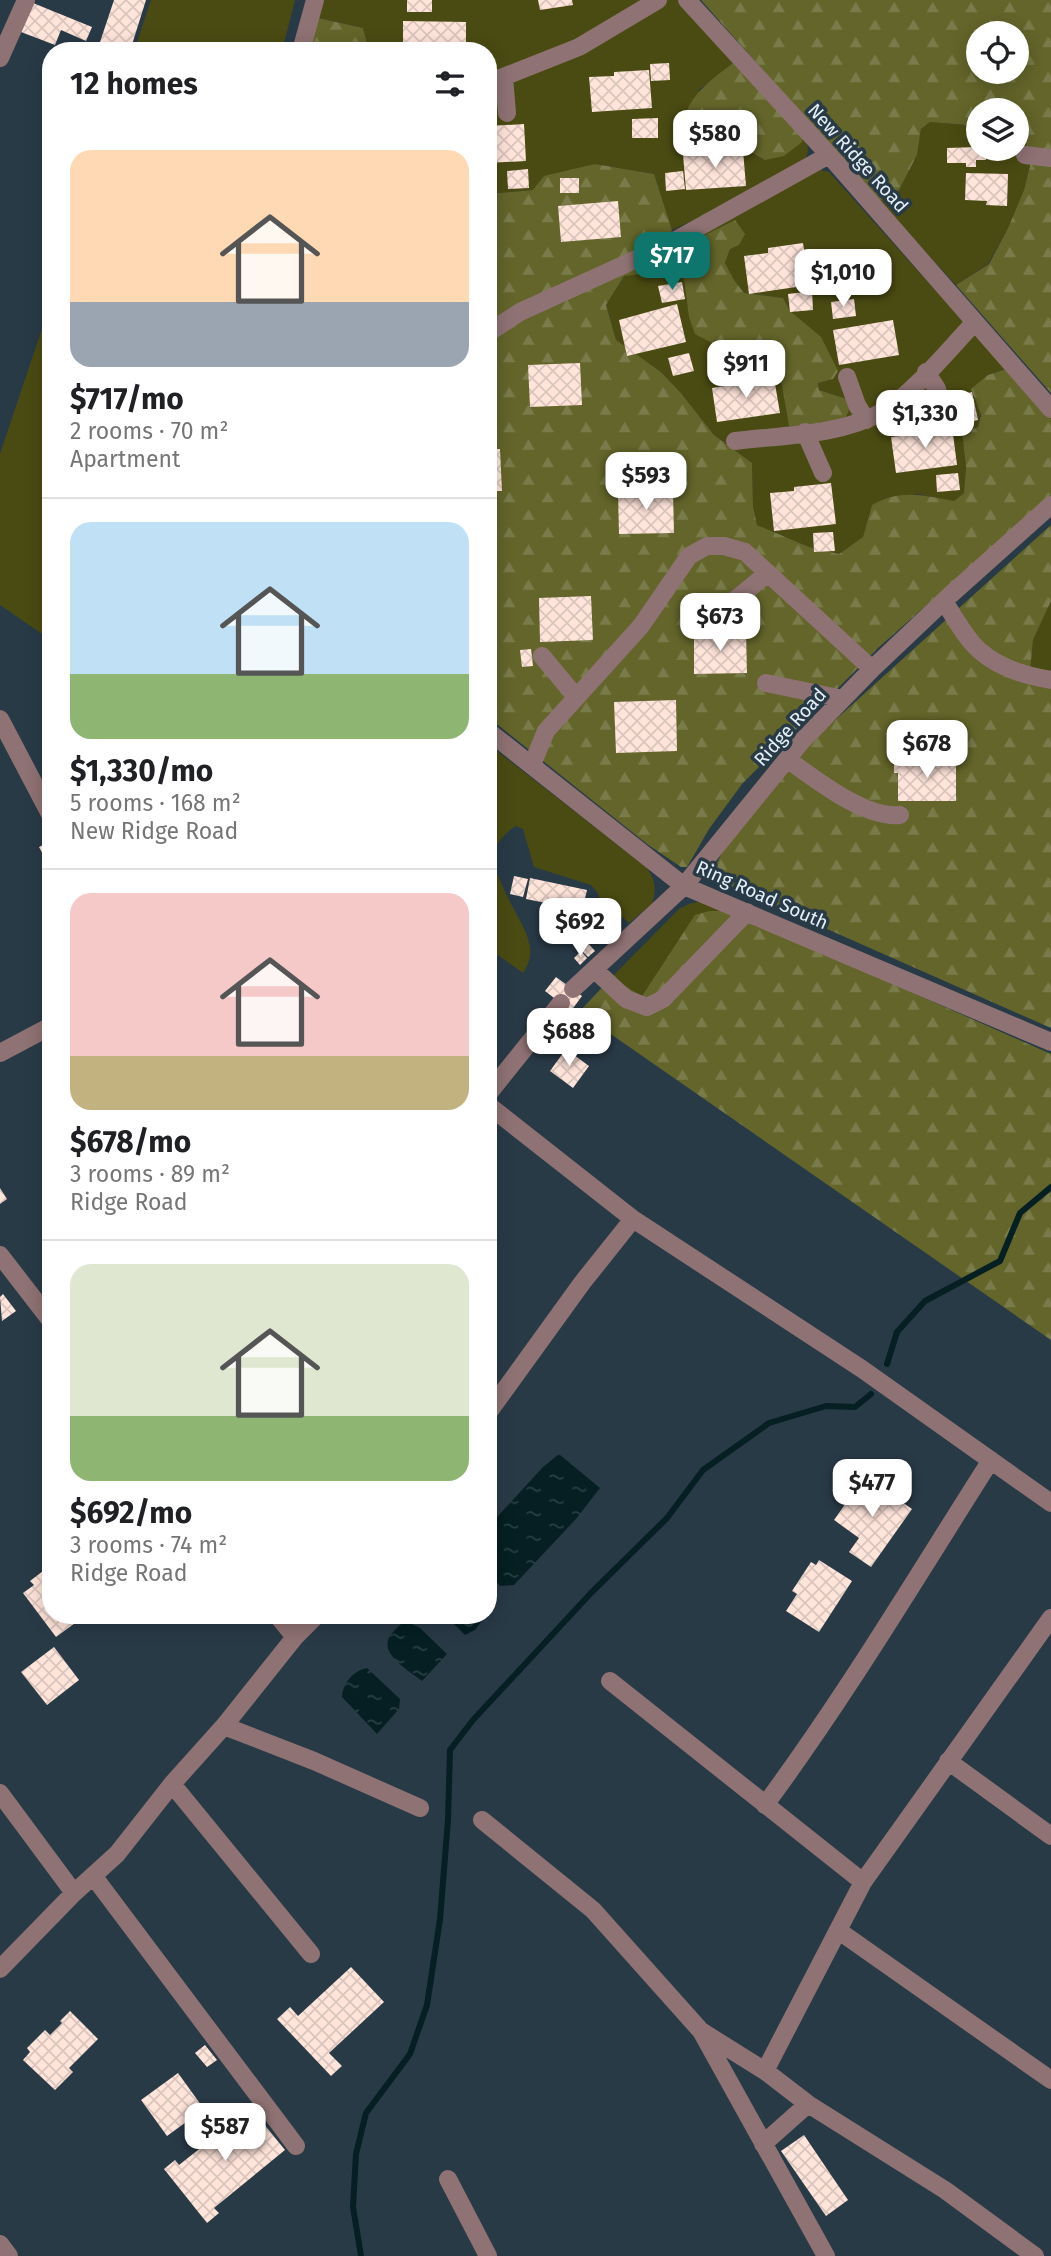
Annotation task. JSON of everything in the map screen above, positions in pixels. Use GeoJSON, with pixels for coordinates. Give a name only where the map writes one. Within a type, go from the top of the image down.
{"type":"FeatureCollection","features":[{"type":"Feature","properties":{"kind":"street"},"geometry":{"type":"LineString","coordinates":[[0,58],[26,0]]}},
{"type":"Feature","properties":{"kind":"street"},"geometry":{"type":"LineString","coordinates":[[303,42],[315,0]]}},
{"type":"Feature","properties":{"kind":"street"},"geometry":{"type":"LineString","coordinates":[[497,80],[579,47],[658,0]]}},
{"type":"Feature","properties":{"kind":"street","name":"New Ridge Road"},"geometry":{"type":"LineString","coordinates":[[687,0],[829,155],[1051,409]]}},
{"type":"Feature","properties":{"kind":"street"},"geometry":{"type":"LineString","coordinates":[[497,83],[507,113]]}},
{"type":"Feature","properties":{"kind":"street"},"geometry":{"type":"LineString","coordinates":[[497,327],[520,312],[665,246],[829,155]]}},
{"type":"Feature","properties":{"kind":"street"},"geometry":{"type":"LineString","coordinates":[[1029,155],[1051,158]]}},
{"type":"Feature","properties":{"kind":"street"},"geometry":{"type":"LineString","coordinates":[[734,440],[843,427],[866,420],[885,410],[975,322]]}},
{"type":"Feature","properties":{"kind":"street"},"geometry":{"type":"LineString","coordinates":[[926,372],[937,388],[943,415]]}},
{"type":"Feature","properties":{"kind":"street"},"geometry":{"type":"LineString","coordinates":[[847,377],[857,405],[866,420]]}},
{"type":"Feature","properties":{"kind":"street"},"geometry":{"type":"LineString","coordinates":[[805,432],[823,473]]}},
{"type":"Feature","properties":{"kind":"street","name":"Ridge Road"},"geometry":{"type":"LineString","coordinates":[[497,1083],[567,996],[684,886],[787,759],[843,699],[944,601],[1051,505]]}},
{"type":"Feature","properties":{"kind":"street"},"geometry":{"type":"LineString","coordinates":[[532,765],[546,731],[641,626],[689,556],[707,546],[724,546],[745,552],[872,669]]}},
{"type":"Feature","properties":{"kind":"street"},"geometry":{"type":"LineString","coordinates":[[730,604],[768,573]]}},
{"type":"Feature","properties":{"kind":"street"},"geometry":{"type":"LineString","coordinates":[[944,601],[973,644],[1006,668],[1025,676],[1051,680]]}},
{"type":"Feature","properties":{"kind":"street"},"geometry":{"type":"LineString","coordinates":[[542,656],[576,697]]}},
{"type":"Feature","properties":{"kind":"street"},"geometry":{"type":"LineString","coordinates":[[766,683],[843,699]]}},
{"type":"Feature","properties":{"kind":"street"},"geometry":{"type":"LineString","coordinates":[[0,719],[5,742],[42,802]]}},
{"type":"Feature","properties":{"kind":"street","name":"Ring Road South"},"geometry":{"type":"LineString","coordinates":[[497,738],[684,886],[1051,1042]]}},
{"type":"Feature","properties":{"kind":"street"},"geometry":{"type":"LineString","coordinates":[[787,759],[817,781],[872,812],[900,815]]}},
{"type":"Feature","properties":{"kind":"street"},"geometry":{"type":"LineString","coordinates":[[595,970],[626,999],[647,1007],[663,999],[747,912]]}},
{"type":"Feature","properties":{"kind":"street"},"geometry":{"type":"LineString","coordinates":[[0,1053],[42,1031]]}},
{"type":"Feature","properties":{"kind":"street"},"geometry":{"type":"LineString","coordinates":[[497,1112],[633,1219],[862,1369],[1051,1503]]}},
{"type":"Feature","properties":{"kind":"street"},"geometry":{"type":"LineString","coordinates":[[497,1393],[633,1219]]}},
{"type":"Feature","properties":{"kind":"street"},"geometry":{"type":"LineString","coordinates":[[0,1255],[42,1309]]}},
{"type":"Feature","properties":{"kind":"street"},"geometry":{"type":"LineString","coordinates":[[765,1805],[806,1750],[871,1652],[904,1595],[991,1460]]}},
{"type":"Feature","properties":{"kind":"street"},"geometry":{"type":"LineString","coordinates":[[765,2071],[863,1882],[1051,1618]]}},
{"type":"Feature","properties":{"kind":"street"},"geometry":{"type":"LineString","coordinates":[[284,1624],[295,1637]]}},
{"type":"Feature","properties":{"kind":"street"},"geometry":{"type":"LineString","coordinates":[[0,1969],[74,1893],[117,1854],[172,1784],[225,1726],[308,1624]]}},
{"type":"Feature","properties":{"kind":"street"},"geometry":{"type":"LineString","coordinates":[[610,1681],[863,1882]]}},
{"type":"Feature","properties":{"kind":"street"},"geometry":{"type":"LineString","coordinates":[[225,1726],[314,1761],[420,1808]]}},
{"type":"Feature","properties":{"kind":"street"},"geometry":{"type":"LineString","coordinates":[[948,1761],[1051,1836]]}},
{"type":"Feature","properties":{"kind":"street"},"geometry":{"type":"LineString","coordinates":[[172,1784],[311,1954]]}},
{"type":"Feature","properties":{"kind":"street"},"geometry":{"type":"LineString","coordinates":[[0,1793],[74,1893]]}},
{"type":"Feature","properties":{"kind":"street"},"geometry":{"type":"LineString","coordinates":[[482,1820],[593,1910],[701,2031],[826,2256]]}},
{"type":"Feature","properties":{"kind":"street"},"geometry":{"type":"LineString","coordinates":[[94,1877],[296,2146]]}},
{"type":"Feature","properties":{"kind":"street"},"geometry":{"type":"LineString","coordinates":[[839,1931],[1051,2080]]}},
{"type":"Feature","properties":{"kind":"street"},"geometry":{"type":"LineString","coordinates":[[701,2031],[765,2071],[808,2104],[945,2190],[1035,2256]]}},
{"type":"Feature","properties":{"kind":"street"},"geometry":{"type":"LineString","coordinates":[[763,2144],[808,2104]]}},
{"type":"Feature","properties":{"kind":"street"},"geometry":{"type":"LineString","coordinates":[[448,2179],[488,2256]]}},
{"type":"Feature","properties":{"kind":"street"},"geometry":{"type":"LineString","coordinates":[[0,2244],[9,2256]]}},
{"type":"Feature","properties":{"kind":"shaded area"},"geometry":{"type":"Polygon","coordinates":[[[151,0],[295,0],[284,42],[137,42],[151,0]]]}},
{"type":"Feature","properties":{"kind":"shaded area"},"geometry":{"type":"Polygon","coordinates":[[[323,0],[679,0],[733,63],[699,90],[701,122],[718,139],[737,144],[765,160],[803,135],[808,148],[807,156],[805,160],[723,207],[672,230],[654,174],[595,164],[534,190],[497,193],[497,42],[367,42],[363,28],[318,18],[323,0]]]}},
{"type":"Feature","properties":{"kind":"shaded area"},"geometry":{"type":"Polygon","coordinates":[[[930,122],[966,125],[966,161],[1029,160],[1030,166],[1024,190],[1008,228],[988,264],[956,285],[879,201],[899,190],[917,155],[921,129],[930,122]]]}},
{"type":"Feature","properties":{"kind":"shaded area"},"geometry":{"type":"Polygon","coordinates":[[[810,171],[829,172],[1006,369],[988,375],[978,427],[962,433],[966,467],[964,493],[954,501],[917,494],[872,505],[863,537],[839,554],[809,547],[757,525],[753,506],[752,463],[714,435],[661,372],[616,341],[606,305],[624,276],[665,249],[810,171]],[[730,249],[684,270],[687,289],[712,343],[752,350],[776,366],[790,426],[847,399],[819,390],[818,383],[833,379],[802,322],[790,311],[783,298],[744,293],[725,263],[730,249]]]}},
{"type":"Feature","properties":{"kind":"shaded area"},"geometry":{"type":"Polygon","coordinates":[[[42,329],[42,634],[0,605],[0,454],[42,329]]]}},
{"type":"Feature","properties":{"kind":"shaded area"},"geometry":{"type":"Polygon","coordinates":[[[1051,601],[1051,688],[1029,682],[1033,640],[1051,601]]]}},
{"type":"Feature","properties":{"kind":"shaded area"},"geometry":{"type":"Polygon","coordinates":[[[497,751],[646,867],[654,884],[652,904],[629,923],[617,912],[601,910],[598,893],[591,885],[534,867],[523,829],[516,826],[497,845],[497,751]]]}},
{"type":"Feature","properties":{"kind":"shaded area"},"geometry":{"type":"Polygon","coordinates":[[[497,874],[530,945],[528,963],[523,973],[497,954],[497,874]]]}},
{"type":"Feature","properties":{"kind":"shaded area"},"geometry":{"type":"Polygon","coordinates":[[[702,901],[728,911],[695,916],[642,996],[611,978],[679,909],[702,901]]]}},
{"type":"Feature","properties":{"kind":"green space"},"geometry":{"type":"Polygon","coordinates":[[[701,0],[1051,0],[1051,393],[956,285],[989,264],[1024,190],[1030,166],[1029,98],[966,98],[966,125],[930,122],[921,129],[917,155],[899,190],[879,201],[701,0]]]}},
{"type":"Feature","properties":{"kind":"green space"},"geometry":{"type":"Polygon","coordinates":[[[318,18],[363,28],[367,42],[311,42],[318,18]]]}},
{"type":"Feature","properties":{"kind":"green space"},"geometry":{"type":"Polygon","coordinates":[[[733,63],[738,64],[803,135],[802,142],[784,156],[765,160],[737,144],[718,139],[701,122],[683,122],[696,96],[733,63]]]}},
{"type":"Feature","properties":{"kind":"green space"},"geometry":{"type":"Polygon","coordinates":[[[595,164],[654,174],[672,230],[657,272],[624,276],[606,305],[616,340],[661,372],[714,435],[752,463],[753,506],[757,525],[809,547],[839,554],[863,537],[872,505],[882,500],[912,495],[954,501],[964,493],[966,467],[962,432],[978,427],[981,415],[971,389],[988,375],[1006,369],[1051,419],[1051,495],[878,648],[742,784],[709,829],[687,867],[681,867],[647,844],[497,724],[497,193],[533,190],[544,176],[595,164]]]}},
{"type":"Feature","properties":{"kind":"green space"},"geometry":{"type":"Polygon","coordinates":[[[735,220],[745,234],[739,245],[730,249],[725,263],[734,280],[744,293],[783,298],[790,311],[821,337],[838,371],[833,379],[818,383],[819,390],[847,399],[849,410],[844,421],[801,428],[789,426],[780,374],[766,356],[741,347],[712,343],[695,334],[689,317],[683,270],[705,235],[735,220]]]}},
{"type":"Feature","properties":{"kind":"green space"},"geometry":{"type":"Polygon","coordinates":[[[1051,525],[1051,601],[1033,640],[1029,682],[1051,688],[1051,1028],[723,883],[717,876],[715,867],[726,845],[803,749],[1051,525]]]}},
{"type":"Feature","properties":{"kind":"green space"},"geometry":{"type":"Polygon","coordinates":[[[709,911],[728,911],[1051,1054],[1051,1340],[579,1012],[611,978],[642,996],[695,915],[709,911]]]}},
{"type":"Feature","properties":{"kind":"water"},"geometry":{"type":"Polygon","coordinates":[[[559,1454],[600,1488],[576,1519],[514,1585],[500,1586],[497,1582],[497,1517],[543,1467],[559,1454]]]}},
{"type":"Feature","properties":{"kind":"water"},"geometry":{"type":"Polygon","coordinates":[[[401,1624],[412,1624],[420,1628],[447,1654],[422,1681],[389,1651],[387,1644],[391,1634],[401,1624]]]}},
{"type":"Feature","properties":{"kind":"water"},"geometry":{"type":"Polygon","coordinates":[[[454,1624],[479,1624],[475,1630],[465,1635],[454,1624]]]}},
{"type":"Feature","properties":{"kind":"water"},"geometry":{"type":"Polygon","coordinates":[[[367,1668],[400,1699],[399,1709],[377,1734],[342,1697],[350,1678],[367,1668]]]}},
{"type":"Feature","properties":{"kind":"building"},"geometry":{"type":"Polygon","coordinates":[[[114,0],[146,0],[133,42],[100,42],[114,0]]]}},
{"type":"Feature","properties":{"kind":"building"},"geometry":{"type":"Polygon","coordinates":[[[407,0],[432,0],[432,12],[407,12],[407,0]]]}},
{"type":"Feature","properties":{"kind":"building"},"geometry":{"type":"Polygon","coordinates":[[[538,0],[572,0],[573,5],[540,10],[538,0]]]}},
{"type":"Feature","properties":{"kind":"building"},"geometry":{"type":"Polygon","coordinates":[[[33,3],[92,27],[86,41],[61,30],[56,42],[47,42],[21,32],[33,3]]]}},
{"type":"Feature","properties":{"kind":"building"},"geometry":{"type":"Polygon","coordinates":[[[403,21],[466,22],[466,42],[403,42],[403,21]]]}},
{"type":"Feature","properties":{"kind":"building"},"geometry":{"type":"Polygon","coordinates":[[[669,63],[670,80],[651,81],[650,64],[669,63]]]}},
{"type":"Feature","properties":{"kind":"building"},"geometry":{"type":"Polygon","coordinates":[[[649,70],[652,108],[592,112],[589,77],[649,70]]]}},
{"type":"Feature","properties":{"kind":"building"},"geometry":{"type":"Polygon","coordinates":[[[658,118],[658,138],[632,138],[632,119],[658,118]]]}},
{"type":"Feature","properties":{"kind":"building"},"geometry":{"type":"Polygon","coordinates":[[[524,124],[526,161],[497,163],[497,126],[524,124]]]}},
{"type":"Feature","properties":{"kind":"building"},"geometry":{"type":"Polygon","coordinates":[[[703,124],[704,140],[683,141],[682,125],[703,124]]]}},
{"type":"Feature","properties":{"kind":"building"},"geometry":{"type":"Polygon","coordinates":[[[966,147],[966,161],[976,161],[976,167],[966,167],[966,163],[947,163],[947,148],[966,147]]]}},
{"type":"Feature","properties":{"kind":"building"},"geometry":{"type":"Polygon","coordinates":[[[743,150],[746,186],[686,190],[683,155],[743,150]]]}},
{"type":"Feature","properties":{"kind":"building"},"geometry":{"type":"Polygon","coordinates":[[[528,169],[529,188],[508,189],[507,171],[528,169]]]}},
{"type":"Feature","properties":{"kind":"building"},"geometry":{"type":"Polygon","coordinates":[[[683,171],[685,189],[666,191],[665,173],[683,171]]]}},
{"type":"Feature","properties":{"kind":"building"},"geometry":{"type":"Polygon","coordinates":[[[966,173],[1008,174],[1007,206],[986,205],[987,201],[965,200],[966,173]]]}},
{"type":"Feature","properties":{"kind":"building"},"geometry":{"type":"Polygon","coordinates":[[[560,178],[579,178],[579,193],[560,193],[560,178]]]}},
{"type":"Feature","properties":{"kind":"building"},"geometry":{"type":"Polygon","coordinates":[[[618,201],[621,237],[561,242],[558,206],[618,201]]]}},
{"type":"Feature","properties":{"kind":"building"},"geometry":{"type":"Polygon","coordinates":[[[803,243],[810,285],[749,294],[744,256],[768,253],[768,248],[803,243]]]}},
{"type":"Feature","properties":{"kind":"building"},"geometry":{"type":"Polygon","coordinates":[[[682,282],[685,299],[662,303],[658,286],[682,282]]]}},
{"type":"Feature","properties":{"kind":"building"},"geometry":{"type":"Polygon","coordinates":[[[812,291],[813,310],[790,312],[788,294],[812,291]]]}},
{"type":"Feature","properties":{"kind":"building"},"geometry":{"type":"Polygon","coordinates":[[[854,299],[856,316],[833,319],[831,302],[854,299]]]}},
{"type":"Feature","properties":{"kind":"building"},"geometry":{"type":"Polygon","coordinates":[[[677,304],[686,342],[627,356],[619,320],[677,304]]]}},
{"type":"Feature","properties":{"kind":"building"},"geometry":{"type":"Polygon","coordinates":[[[893,320],[899,355],[839,365],[833,330],[893,320]]]}},
{"type":"Feature","properties":{"kind":"building"},"geometry":{"type":"Polygon","coordinates":[[[689,353],[694,371],[673,376],[668,358],[689,353]]]}},
{"type":"Feature","properties":{"kind":"building"},"geometry":{"type":"Polygon","coordinates":[[[730,357],[732,373],[712,376],[710,360],[730,357]]]}},
{"type":"Feature","properties":{"kind":"building"},"geometry":{"type":"Polygon","coordinates":[[[580,363],[582,405],[530,407],[528,365],[580,363]]]}},
{"type":"Feature","properties":{"kind":"building"},"geometry":{"type":"Polygon","coordinates":[[[774,378],[780,413],[717,422],[712,388],[774,378]]]}},
{"type":"Feature","properties":{"kind":"building"},"geometry":{"type":"Polygon","coordinates":[[[972,392],[978,420],[957,425],[951,397],[972,392]]]}},
{"type":"Feature","properties":{"kind":"building"},"geometry":{"type":"Polygon","coordinates":[[[952,426],[957,465],[896,473],[891,437],[917,434],[917,430],[952,426]]]}},
{"type":"Feature","properties":{"kind":"building"},"geometry":{"type":"Polygon","coordinates":[[[497,449],[500,449],[502,491],[497,491],[497,449]]]}},
{"type":"Feature","properties":{"kind":"building"},"geometry":{"type":"Polygon","coordinates":[[[958,473],[960,490],[937,492],[936,475],[958,473]]]}},
{"type":"Feature","properties":{"kind":"building"},"geometry":{"type":"Polygon","coordinates":[[[831,483],[836,524],[774,531],[770,493],[831,483]]]}},
{"type":"Feature","properties":{"kind":"building"},"geometry":{"type":"Polygon","coordinates":[[[673,491],[674,533],[619,534],[618,492],[673,491]]]}},
{"type":"Feature","properties":{"kind":"building"},"geometry":{"type":"Polygon","coordinates":[[[833,532],[835,551],[814,552],[813,533],[833,532]]]}},
{"type":"Feature","properties":{"kind":"building"},"geometry":{"type":"Polygon","coordinates":[[[591,596],[593,640],[540,642],[539,598],[591,596]]]}},
{"type":"Feature","properties":{"kind":"building"},"geometry":{"type":"Polygon","coordinates":[[[700,599],[720,599],[720,619],[700,619],[700,599]]]}},
{"type":"Feature","properties":{"kind":"building"},"geometry":{"type":"Polygon","coordinates":[[[694,633],[746,633],[747,673],[694,674],[694,633]]]}},
{"type":"Feature","properties":{"kind":"building"},"geometry":{"type":"Polygon","coordinates":[[[531,649],[533,666],[522,667],[520,650],[531,649]]]}},
{"type":"Feature","properties":{"kind":"building"},"geometry":{"type":"Polygon","coordinates":[[[676,700],[677,751],[616,753],[614,702],[676,700]]]}},
{"type":"Feature","properties":{"kind":"building"},"geometry":{"type":"Polygon","coordinates":[[[956,759],[956,801],[898,801],[898,773],[894,773],[894,762],[956,759]]]}},
{"type":"Feature","properties":{"kind":"building"},"geometry":{"type":"Polygon","coordinates":[[[514,876],[528,879],[523,897],[510,894],[514,876]]]}},
{"type":"Feature","properties":{"kind":"building"},"geometry":{"type":"Polygon","coordinates":[[[530,878],[587,890],[582,911],[568,908],[567,915],[545,910],[546,903],[526,899],[530,878]]]}},
{"type":"Feature","properties":{"kind":"building"},"geometry":{"type":"Polygon","coordinates":[[[587,942],[595,951],[588,957],[580,949],[587,942]]]}},
{"type":"Feature","properties":{"kind":"building"},"geometry":{"type":"Polygon","coordinates":[[[581,951],[587,958],[580,965],[574,958],[581,951]]]}},
{"type":"Feature","properties":{"kind":"building"},"geometry":{"type":"Polygon","coordinates":[[[556,977],[582,996],[571,1011],[545,991],[556,977]]]}},
{"type":"Feature","properties":{"kind":"building"},"geometry":{"type":"Polygon","coordinates":[[[566,1049],[589,1066],[573,1088],[550,1071],[566,1049]]]}},
{"type":"Feature","properties":{"kind":"building"},"geometry":{"type":"Polygon","coordinates":[[[0,1188],[7,1199],[0,1204],[0,1188]]]}},
{"type":"Feature","properties":{"kind":"building"},"geometry":{"type":"Polygon","coordinates":[[[3,1294],[16,1311],[2,1321],[0,1297],[3,1294]]]}},
{"type":"Feature","properties":{"kind":"building"},"geometry":{"type":"Polygon","coordinates":[[[865,1476],[912,1509],[871,1567],[849,1552],[859,1538],[834,1520],[865,1476]]]}},
{"type":"Feature","properties":{"kind":"building"},"geometry":{"type":"Polygon","coordinates":[[[819,1560],[852,1581],[819,1632],[786,1611],[797,1594],[792,1591],[811,1562],[816,1565],[819,1560]]]}},
{"type":"Feature","properties":{"kind":"building"},"geometry":{"type":"Polygon","coordinates":[[[42,1572],[42,1618],[23,1593],[34,1585],[30,1581],[42,1572]]]}},
{"type":"Feature","properties":{"kind":"building"},"geometry":{"type":"Polygon","coordinates":[[[46,1624],[74,1624],[56,1637],[46,1624]]]}},
{"type":"Feature","properties":{"kind":"building"},"geometry":{"type":"Polygon","coordinates":[[[54,1647],[79,1680],[47,1705],[21,1672],[54,1647]]]}},
{"type":"Feature","properties":{"kind":"building"},"geometry":{"type":"Polygon","coordinates":[[[351,1967],[384,2002],[329,2053],[342,2066],[331,2076],[277,2019],[290,2007],[298,2016],[351,1967]]]}},
{"type":"Feature","properties":{"kind":"building"},"geometry":{"type":"Polygon","coordinates":[[[70,2011],[98,2039],[69,2068],[73,2072],[55,2090],[23,2060],[30,2052],[27,2048],[45,2030],[50,2035],[70,2011]]]}},
{"type":"Feature","properties":{"kind":"building"},"geometry":{"type":"Polygon","coordinates":[[[205,2045],[217,2060],[207,2067],[195,2053],[205,2045]]]}},
{"type":"Feature","properties":{"kind":"building"},"geometry":{"type":"Polygon","coordinates":[[[178,2073],[204,2109],[167,2136],[141,2100],[178,2073]]]}},
{"type":"Feature","properties":{"kind":"building"},"geometry":{"type":"Polygon","coordinates":[[[251,2108],[285,2150],[214,2208],[219,2213],[207,2223],[164,2169],[175,2160],[179,2165],[251,2108]]]}},
{"type":"Feature","properties":{"kind":"building"},"geometry":{"type":"Polygon","coordinates":[[[804,2135],[848,2200],[826,2216],[781,2151],[804,2135]]]}},
{"type":"Feature","properties":{"kind":"waterway"},"geometry":{"type":"LineString","coordinates":[[887,1364],[897,1332],[925,1301],[1000,1261],[1020,1213],[1051,1187]]}},
{"type":"Feature","properties":{"kind":"waterway"},"geometry":{"type":"LineString","coordinates":[[361,2256],[353,2207],[356,2154],[366,2113],[410,2054],[427,2005],[440,1919],[448,1820],[450,1750],[473,1720],[591,1593],[667,1518],[703,1470],[769,1423],[826,1406],[855,1407],[871,1394]]}}]}
